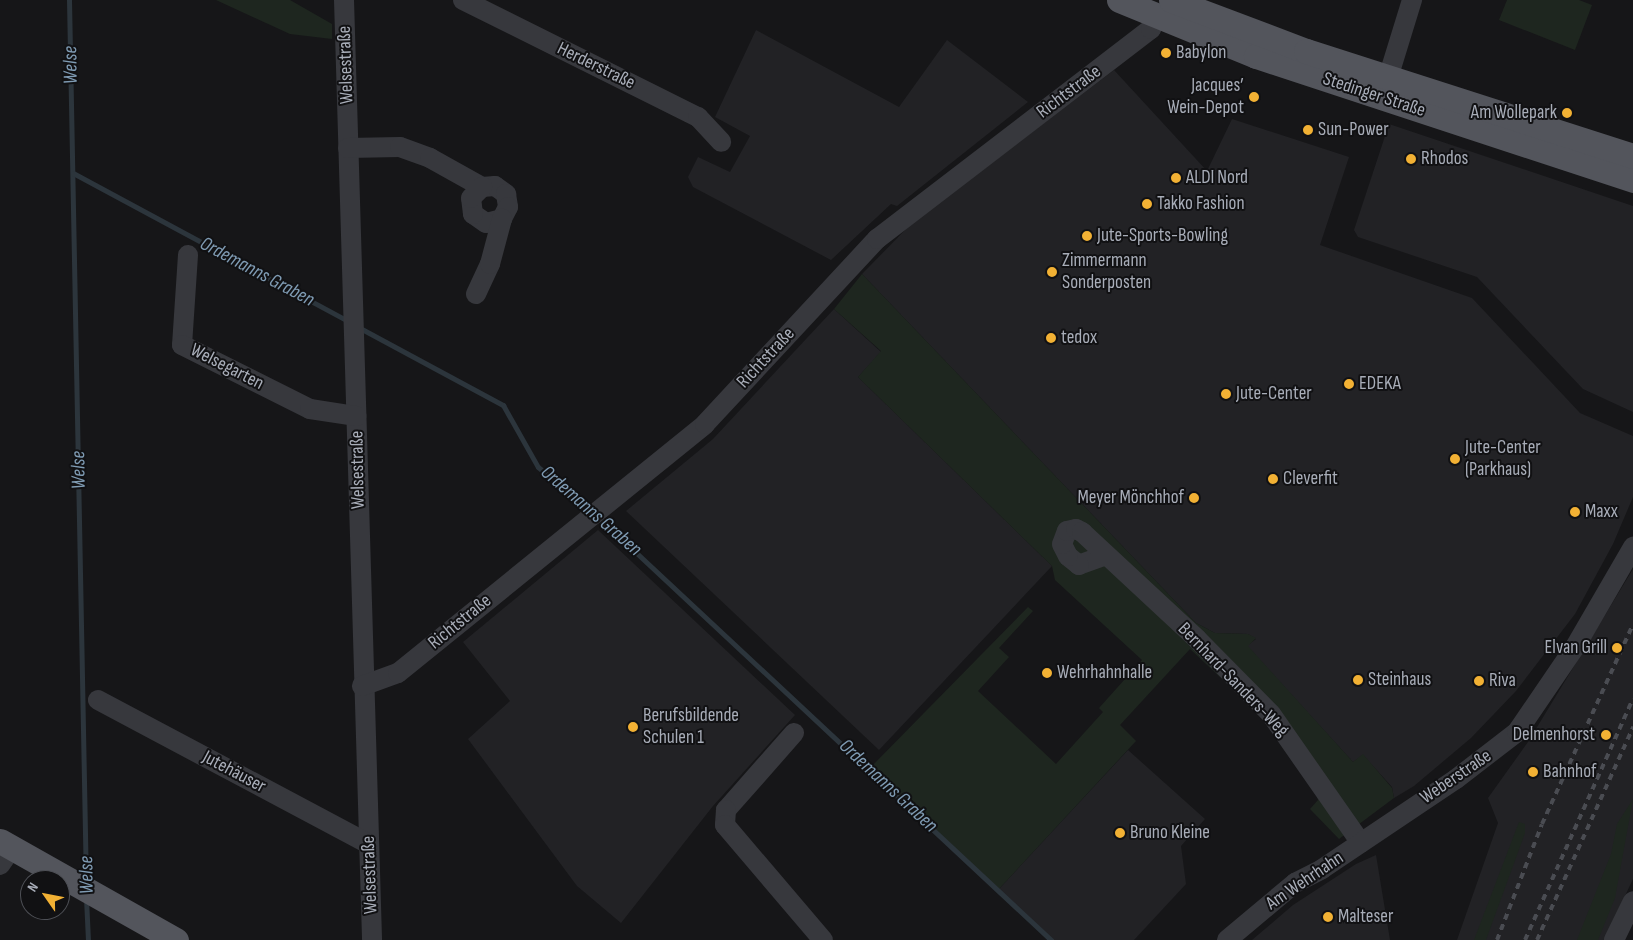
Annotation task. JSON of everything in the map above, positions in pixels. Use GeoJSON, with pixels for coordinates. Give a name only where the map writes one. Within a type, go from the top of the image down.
{"type":"FeatureCollection","features":[{"type":"Feature","properties":{"kind":"main road","name":"Stedinger Straße"},"geometry":{"type":"LineString","coordinates":[[1120,0],[1164,5],[1633,156]]}},
{"type":"Feature","properties":{"kind":"main road","name":"Stedinger Straße"},"geometry":{"type":"LineString","coordinates":[[1164,5],[1256,56],[1633,180]]}},
{"type":"Feature","properties":{"kind":"main road"},"geometry":{"type":"LineString","coordinates":[[4,851],[69,878],[176,940]]}},
{"type":"Feature","properties":{"kind":"street","name":"Welsestraße"},"geometry":{"type":"LineString","coordinates":[[344,0],[362,686],[370,844],[372,940]]}},
{"type":"Feature","properties":{"kind":"street","name":"Herderstraße"},"geometry":{"type":"LineString","coordinates":[[463,0],[698,117],[721,142]]}},
{"type":"Feature","properties":{"kind":"street"},"geometry":{"type":"LineString","coordinates":[[1388,78],[1412,0]]}},
{"type":"Feature","properties":{"kind":"street","name":"Richtstraße"},"geometry":{"type":"LineString","coordinates":[[362,686],[383,681],[398,672],[705,424],[883,234],[1151,29],[1164,5]]}},
{"type":"Feature","properties":{"kind":"street"},"geometry":{"type":"LineString","coordinates":[[348,148],[400,147],[430,158],[482,187],[495,186],[506,194],[508,208],[502,219],[490,264],[476,294]]}},
{"type":"Feature","properties":{"kind":"street"},"geometry":{"type":"LineString","coordinates":[[482,187],[471,198],[473,214],[486,223],[502,219]]}},
{"type":"Feature","properties":{"kind":"street","name":"Welsegarten"},"geometry":{"type":"LineString","coordinates":[[188,255],[182,345],[310,409],[356,416]]}},
{"type":"Feature","properties":{"kind":"street","name":"Weberstraße"},"geometry":{"type":"LineString","coordinates":[[1361,843],[1491,755],[1517,732],[1575,647],[1633,546]]}},
{"type":"Feature","properties":{"kind":"street","name":"Bernhard-Sanders-Weg"},"geometry":{"type":"LineString","coordinates":[[1106,555],[1197,639],[1271,714],[1361,843]]}},
{"type":"Feature","properties":{"kind":"street","name":"Jutehäuser"},"geometry":{"type":"LineString","coordinates":[[98,700],[370,844]]}},
{"type":"Feature","properties":{"kind":"street"},"geometry":{"type":"LineString","coordinates":[[794,733],[726,810],[724,825],[823,940]]}},
{"type":"Feature","properties":{"kind":"street","name":"Am Wehrhahn"},"geometry":{"type":"LineString","coordinates":[[1227,940],[1295,883],[1361,843]]}},
{"type":"Feature","properties":{"kind":"street"},"geometry":{"type":"LineString","coordinates":[[1614,940],[1633,901]]}},
{"type":"Feature","properties":{"kind":"shaded area"},"geometry":{"type":"Polygon","coordinates":[[[216,0],[290,0],[332,24],[332,39],[290,34],[216,0]]]}},
{"type":"Feature","properties":{"kind":"shaded area"},"geometry":{"type":"Polygon","coordinates":[[[1507,0],[1579,0],[1592,5],[1575,50],[1499,20],[1507,0]]]}},
{"type":"Feature","properties":{"kind":"shaded area"},"geometry":{"type":"Polygon","coordinates":[[[756,30],[899,107],[947,40],[1028,102],[897,206],[891,204],[831,260],[693,187],[688,177],[698,157],[730,172],[750,136],[715,117],[756,30]]]}},
{"type":"Feature","properties":{"kind":"shaded area","name":"Jute-Center"},"geometry":{"type":"Polygon","coordinates":[[[1114,70],[1207,171],[1232,119],[1349,157],[1320,245],[1472,298],[1580,413],[1633,436],[1633,497],[1613,544],[1575,614],[1516,691],[1471,738],[1414,786],[1394,798],[1392,787],[1363,755],[1353,762],[1247,646],[1256,639],[1248,634],[1215,633],[1196,623],[862,274],[910,225],[1114,70]]]}},
{"type":"Feature","properties":{"kind":"shaded area"},"geometry":{"type":"Polygon","coordinates":[[[1389,124],[1633,206],[1633,412],[1583,389],[1477,277],[1358,237],[1354,230],[1389,124]]]}},
{"type":"Feature","properties":{"kind":"shaded area"},"geometry":{"type":"Polygon","coordinates":[[[862,274],[1196,623],[1215,633],[1248,634],[1256,638],[1248,646],[1353,762],[1363,754],[1392,788],[1394,798],[1339,839],[1310,809],[1318,800],[1314,786],[1266,720],[1190,649],[1120,725],[1136,741],[998,890],[869,769],[1028,607],[1033,611],[999,648],[1009,657],[978,691],[1056,764],[1103,712],[1099,708],[1142,660],[1055,580],[1052,566],[858,377],[881,351],[834,309],[862,274]]]}},
{"type":"Feature","properties":{"kind":"shaded area"},"geometry":{"type":"Polygon","coordinates":[[[834,309],[881,352],[858,377],[1052,566],[879,750],[626,511],[713,439],[834,309]]]}},
{"type":"Feature","properties":{"kind":"shaded area","name":"Berufsbildende Schulen 1"},"geometry":{"type":"Polygon","coordinates":[[[598,530],[795,715],[713,806],[621,923],[577,886],[468,739],[510,701],[463,642],[598,530]]]}},
{"type":"Feature","properties":{"kind":"shaded area"},"geometry":{"type":"Polygon","coordinates":[[[1633,569],[1633,879],[1604,940],[1457,940],[1498,823],[1488,798],[1528,742],[1633,569]]]}},
{"type":"Feature","properties":{"kind":"shaded area","name":"Bruno Kleine"},"geometry":{"type":"Polygon","coordinates":[[[1128,750],[1205,819],[1181,846],[1186,884],[1134,940],[1051,940],[998,890],[1128,750]]]}},
{"type":"Feature","properties":{"kind":"shaded area"},"geometry":{"type":"Polygon","coordinates":[[[1633,799],[1615,898],[1598,940],[1577,940],[1611,854],[1617,824],[1633,799]]]}},
{"type":"Feature","properties":{"kind":"shaded area"},"geometry":{"type":"Polygon","coordinates":[[[1519,822],[1525,824],[1525,833],[1486,940],[1474,940],[1519,822]]]}},
{"type":"Feature","properties":{"kind":"shaded area"},"geometry":{"type":"Polygon","coordinates":[[[1376,855],[1390,940],[1252,940],[1293,905],[1356,864],[1376,855]]]}},
{"type":"Feature","properties":{"kind":"waterway","name":"Welse"},"geometry":{"type":"LineString","coordinates":[[69,0],[86,882]]}},
{"type":"Feature","properties":{"kind":"waterway","name":"Ordemanns Graben"},"geometry":{"type":"LineString","coordinates":[[73,173],[348,321]]}},
{"type":"Feature","properties":{"kind":"waterway","name":"Ordemanns Graben"},"geometry":{"type":"LineString","coordinates":[[358,327],[503,405],[538,467],[590,510]]}},
{"type":"Feature","properties":{"kind":"waterway","name":"Ordemanns Graben"},"geometry":{"type":"LineString","coordinates":[[598,517],[1051,940]]}},
{"type":"Feature","properties":{"kind":"waterway","name":"Welse"},"geometry":{"type":"LineString","coordinates":[[86,898],[88,940]]}},
{"type":"Feature","properties":{"kind":"railway"},"geometry":{"type":"LineString","coordinates":[[1497,940],[1542,824],[1633,624]]}},
{"type":"Feature","properties":{"kind":"railway"},"geometry":{"type":"LineString","coordinates":[[1525,940],[1633,699]]}},
{"type":"Feature","properties":{"kind":"railway"},"geometry":{"type":"LineString","coordinates":[[1537,940],[1633,727]]}},
{"type":"Feature","properties":{"kind":"place","name":"Babylon"},"geometry":{"type":"Point","coordinates":[1166,53]}},
{"type":"Feature","properties":{"kind":"place","name":"Jacques’ Wein-Depot"},"geometry":{"type":"Point","coordinates":[1254,97]}},
{"type":"Feature","properties":{"kind":"place","name":"Am Wollepark"},"geometry":{"type":"Point","coordinates":[1567,113]}},
{"type":"Feature","properties":{"kind":"place","name":"Sun-Power"},"geometry":{"type":"Point","coordinates":[1308,130]}},
{"type":"Feature","properties":{"kind":"place","name":"Rhodos"},"geometry":{"type":"Point","coordinates":[1411,159]}},
{"type":"Feature","properties":{"kind":"place","name":"ALDI Nord"},"geometry":{"type":"Point","coordinates":[1176,178]}},
{"type":"Feature","properties":{"kind":"place","name":"Takko Fashion"},"geometry":{"type":"Point","coordinates":[1147,204]}},
{"type":"Feature","properties":{"kind":"place","name":"Jute-Sports-Bowling"},"geometry":{"type":"Point","coordinates":[1087,236]}},
{"type":"Feature","properties":{"kind":"place","name":"Zimmermann Sonderposten"},"geometry":{"type":"Point","coordinates":[1052,272]}},
{"type":"Feature","properties":{"kind":"place","name":"tedox"},"geometry":{"type":"Point","coordinates":[1051,338]}},
{"type":"Feature","properties":{"kind":"place","name":"EDEKA"},"geometry":{"type":"Point","coordinates":[1349,384]}},
{"type":"Feature","properties":{"kind":"place","name":"Jute-Center"},"geometry":{"type":"Point","coordinates":[1226,394]}},
{"type":"Feature","properties":{"kind":"place","name":"Jute-Center (Parkhaus)"},"geometry":{"type":"Point","coordinates":[1455,459]}},
{"type":"Feature","properties":{"kind":"place","name":"Cleverfit"},"geometry":{"type":"Point","coordinates":[1273,479]}},
{"type":"Feature","properties":{"kind":"place","name":"Meyer Mönchhof"},"geometry":{"type":"Point","coordinates":[1194,498]}},
{"type":"Feature","properties":{"kind":"place","name":"Maxx"},"geometry":{"type":"Point","coordinates":[1575,512]}},
{"type":"Feature","properties":{"kind":"place","name":"Elvan Grill"},"geometry":{"type":"Point","coordinates":[1617,648]}},
{"type":"Feature","properties":{"kind":"place","name":"Wehrhahnhalle"},"geometry":{"type":"Point","coordinates":[1047,673]}},
{"type":"Feature","properties":{"kind":"place","name":"Steinhaus"},"geometry":{"type":"Point","coordinates":[1358,680]}},
{"type":"Feature","properties":{"kind":"place","name":"Riva"},"geometry":{"type":"Point","coordinates":[1479,681]}},
{"type":"Feature","properties":{"kind":"place","name":"Berufsbildende Schulen 1"},"geometry":{"type":"Point","coordinates":[633,727]}},
{"type":"Feature","properties":{"kind":"place","name":"Delmenhorst"},"geometry":{"type":"Point","coordinates":[1606,735]}},
{"type":"Feature","properties":{"kind":"place","name":"Bahnhof"},"geometry":{"type":"Point","coordinates":[1533,772]}},
{"type":"Feature","properties":{"kind":"place","name":"Bruno Kleine"},"geometry":{"type":"Point","coordinates":[1120,833]}},
{"type":"Feature","properties":{"kind":"place","name":"Malteser"},"geometry":{"type":"Point","coordinates":[1328,917]}}]}
